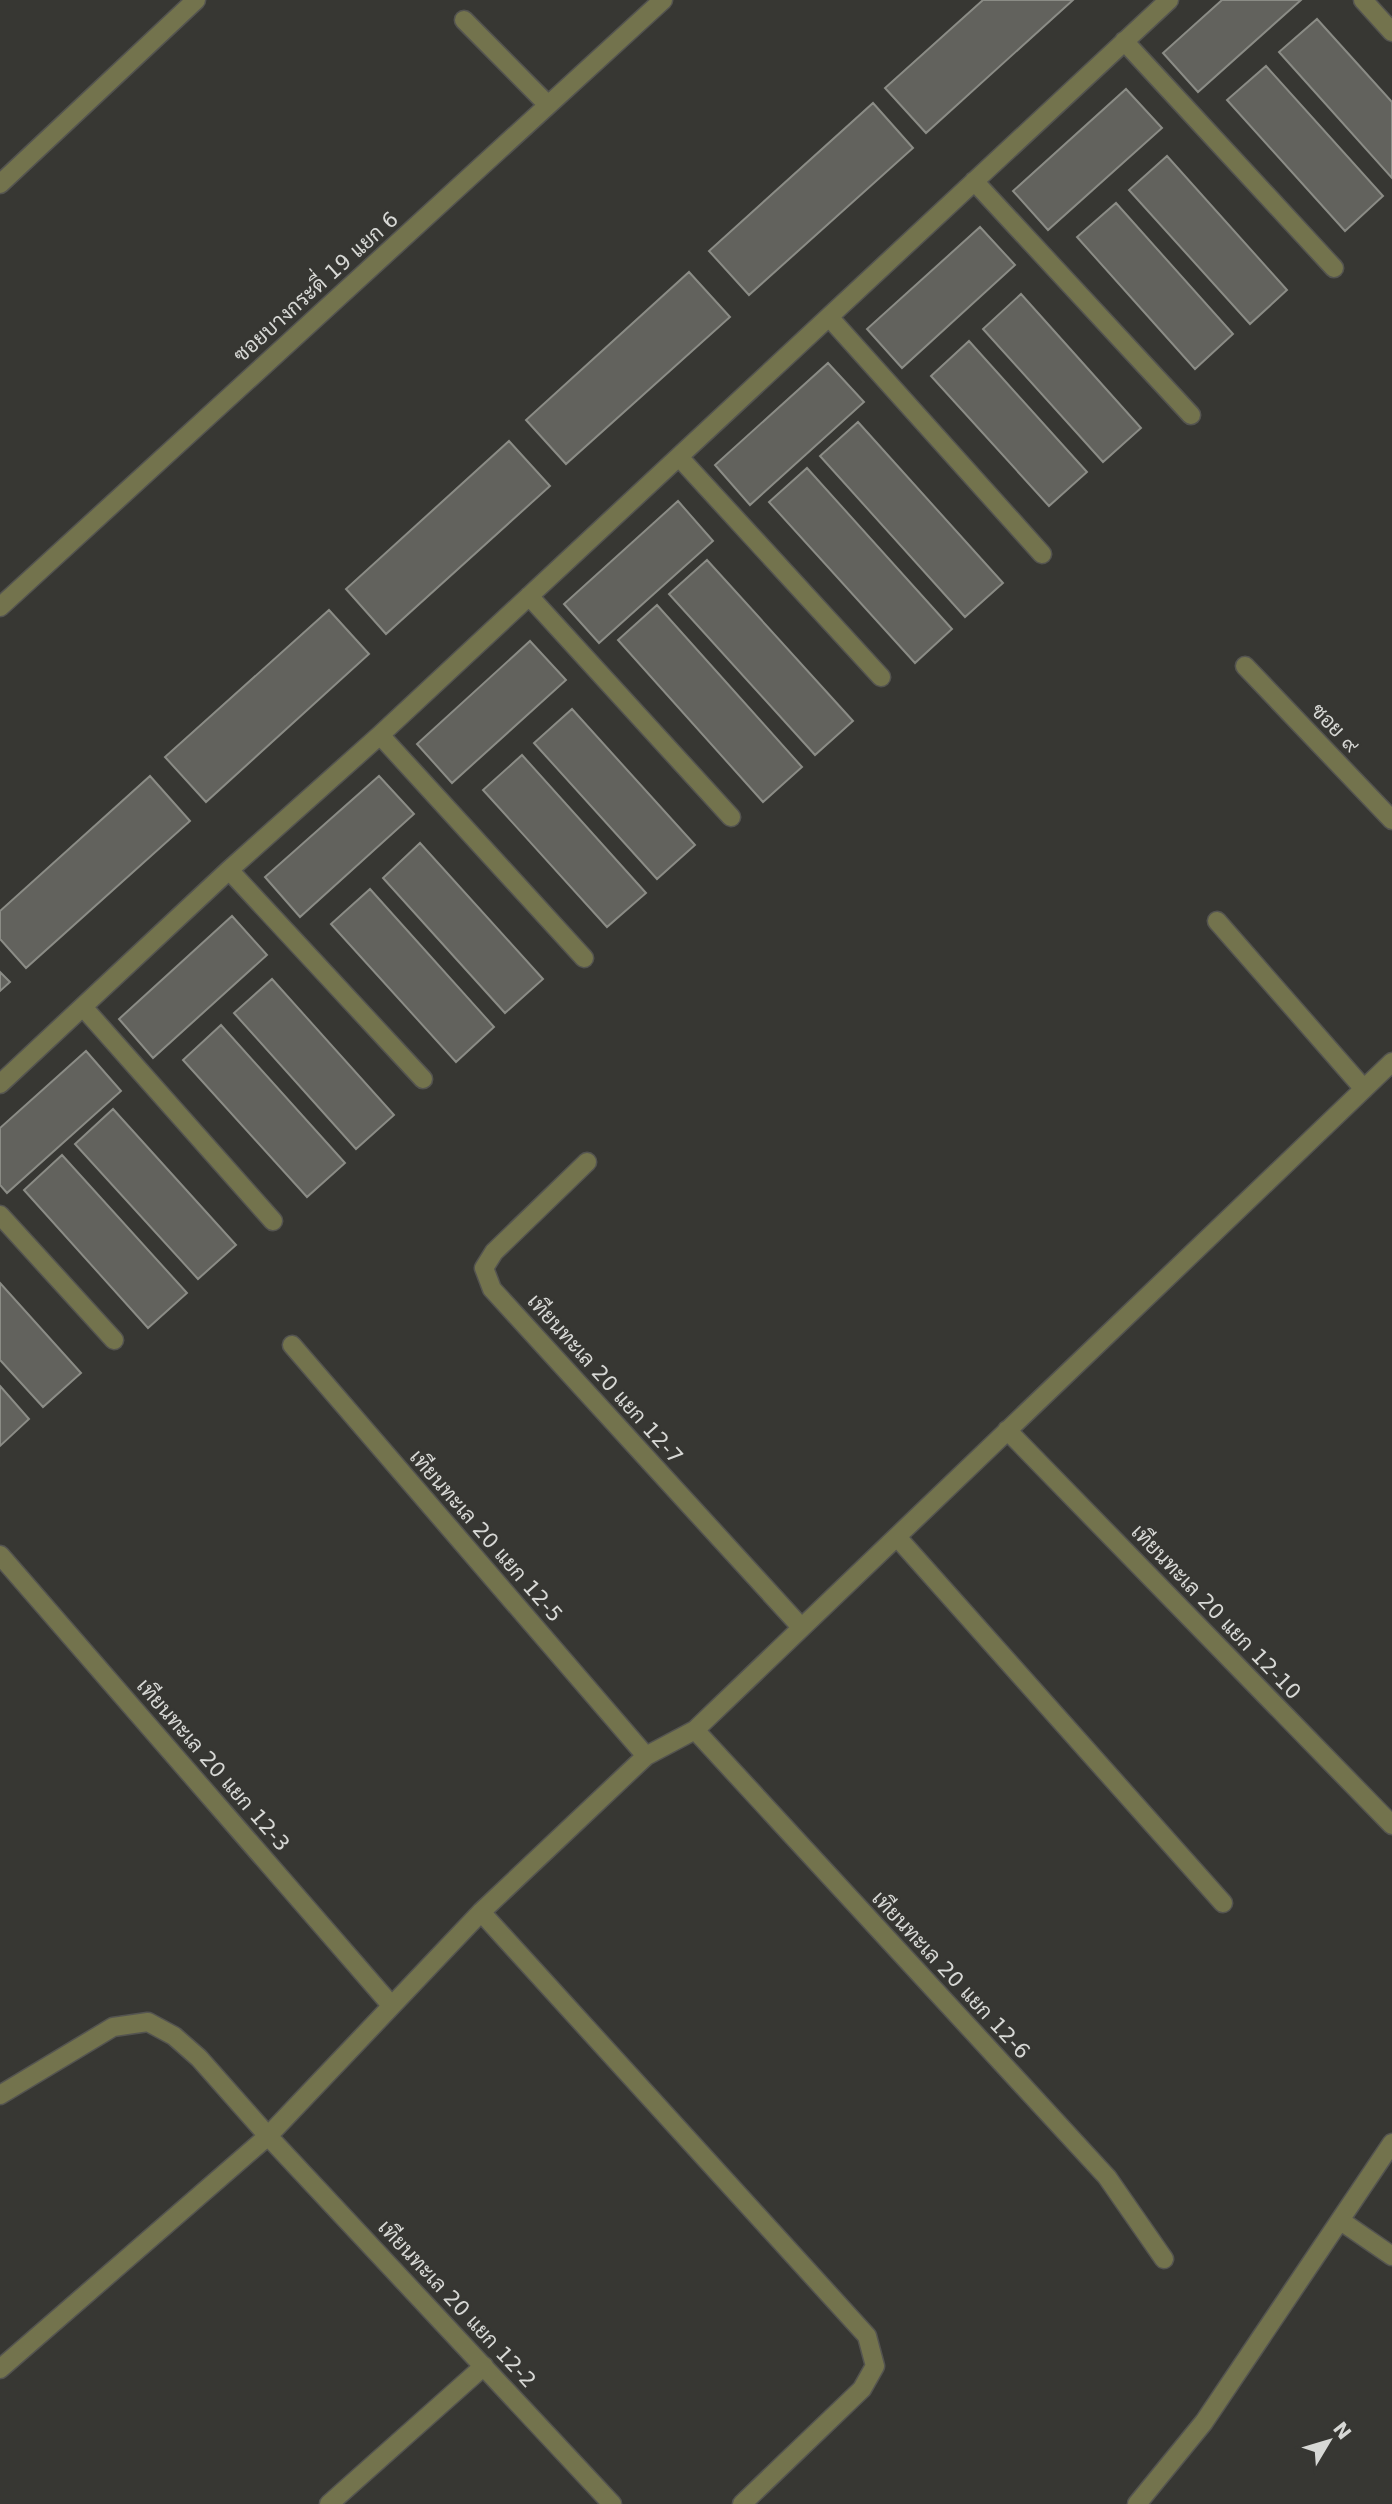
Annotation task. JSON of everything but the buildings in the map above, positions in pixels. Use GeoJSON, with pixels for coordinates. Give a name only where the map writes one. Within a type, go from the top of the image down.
{"type":"FeatureCollection","features":[{"type":"Feature","properties":{"kind":"street"},"geometry":{"type":"LineString","coordinates":[[0,184],[196,0]]}},
{"type":"Feature","properties":{"kind":"street","name":"ซอยบางกระดี่ 19 แยก 6"},"geometry":{"type":"LineString","coordinates":[[0,607],[663,0]]}},
{"type":"Feature","properties":{"kind":"street"},"geometry":{"type":"LineString","coordinates":[[0,1084],[229,870],[380,735],[1168,0]]}},
{"type":"Feature","properties":{"kind":"street"},"geometry":{"type":"LineString","coordinates":[[1363,0],[1392,32]]}},
{"type":"Feature","properties":{"kind":"street"},"geometry":{"type":"LineString","coordinates":[[464,20],[548,105]]}},
{"type":"Feature","properties":{"kind":"street"},"geometry":{"type":"LineString","coordinates":[[1124,41],[1334,268]]}},
{"type":"Feature","properties":{"kind":"street"},"geometry":{"type":"LineString","coordinates":[[974,181],[1191,415]]}},
{"type":"Feature","properties":{"kind":"street"},"geometry":{"type":"LineString","coordinates":[[829,317],[1042,554]]}},
{"type":"Feature","properties":{"kind":"street"},"geometry":{"type":"LineString","coordinates":[[679,457],[881,677]]}},
{"type":"Feature","properties":{"kind":"street"},"geometry":{"type":"LineString","coordinates":[[529,596],[731,817]]}},
{"type":"Feature","properties":{"kind":"street","name":"ซอย ๙"},"geometry":{"type":"LineString","coordinates":[[1245,666],[1392,820]]}},
{"type":"Feature","properties":{"kind":"street"},"geometry":{"type":"LineString","coordinates":[[380,735],[584,958]]}},
{"type":"Feature","properties":{"kind":"street"},"geometry":{"type":"LineString","coordinates":[[229,870],[423,1079]]}},
{"type":"Feature","properties":{"kind":"street"},"geometry":{"type":"LineString","coordinates":[[1217,921],[1364,1089]]}},
{"type":"Feature","properties":{"kind":"street"},"geometry":{"type":"LineString","coordinates":[[83,1007],[273,1221]]}},
{"type":"Feature","properties":{"kind":"street"},"geometry":{"type":"LineString","coordinates":[[0,2369],[268,2136],[481,1912],[646,1756],[695,1730],[1392,1062]]}},
{"type":"Feature","properties":{"kind":"street","name":"เทียนทะเล 20 แยก 12-7"},"geometry":{"type":"LineString","coordinates":[[587,1162],[494,1252],[484,1268],[486,1278],[492,1289],[801,1627]]}},
{"type":"Feature","properties":{"kind":"street"},"geometry":{"type":"LineString","coordinates":[[0,1215],[114,1340]]}},
{"type":"Feature","properties":{"kind":"street","name":"เทียนทะเล 20 แยก 12-5"},"geometry":{"type":"LineString","coordinates":[[292,1345],[646,1756]]}},
{"type":"Feature","properties":{"kind":"street","name":"เทียนทะเล 20 แยก 12-10"},"geometry":{"type":"LineString","coordinates":[[1007,1430],[1392,1825]]}},
{"type":"Feature","properties":{"kind":"street"},"geometry":{"type":"LineString","coordinates":[[897,1537],[1223,1903]]}},
{"type":"Feature","properties":{"kind":"street","name":"เทียนทะเล 20 แยก 12-3"},"geometry":{"type":"LineString","coordinates":[[0,1555],[391,2005]]}},
{"type":"Feature","properties":{"kind":"street","name":"เทียนทะเล 20 แยก 12-6"},"geometry":{"type":"LineString","coordinates":[[695,1730],[1107,2177],[1164,2259]]}},
{"type":"Feature","properties":{"kind":"street"},"geometry":{"type":"LineString","coordinates":[[481,1912],[867,2336],[875,2366],[862,2389],[743,2504]]}},
{"type":"Feature","properties":{"kind":"street","name":"เทียนทะเล 20 แยก 12-2"},"geometry":{"type":"LineString","coordinates":[[0,2095],[113,2027],[148,2022],[174,2036],[199,2058],[268,2136],[612,2504]]}},
{"type":"Feature","properties":{"kind":"street"},"geometry":{"type":"LineString","coordinates":[[1137,2504],[1205,2422],[1392,2143]]}},
{"type":"Feature","properties":{"kind":"street"},"geometry":{"type":"LineString","coordinates":[[1341,2221],[1392,2256]]}},
{"type":"Feature","properties":{"kind":"street"},"geometry":{"type":"LineString","coordinates":[[329,2504],[484,2366]]}}]}
